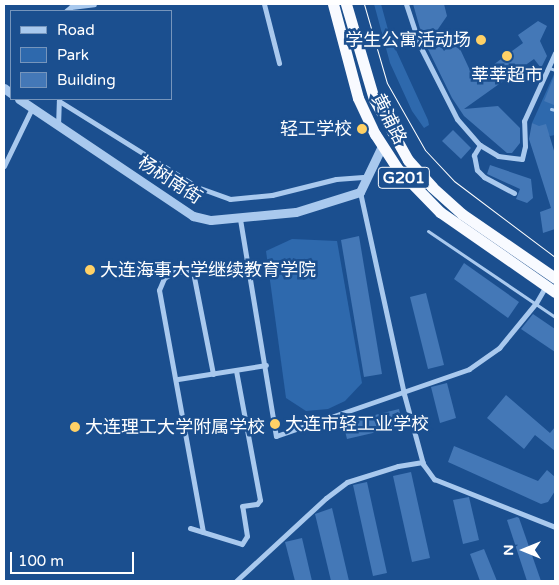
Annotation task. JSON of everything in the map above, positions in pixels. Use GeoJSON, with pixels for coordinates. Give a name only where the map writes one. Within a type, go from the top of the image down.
{"type":"FeatureCollection","features":[{"type":"Feature","properties":{"kind":"highway","name":"黄浦路"},"geometry":{"type":"LineString","coordinates":[[333,4],[356,91],[382,146],[402,174],[428,202],[552,285]]}},
{"type":"Feature","properties":{"kind":"highway","name":"黄浦路"},"geometry":{"type":"LineString","coordinates":[[346,4],[374,99],[408,160],[432,187],[462,214],[552,285]]}},
{"type":"Feature","properties":{"kind":"street"},"geometry":{"type":"LineString","coordinates":[[67,10],[71,7],[94,4]]}},
{"type":"Feature","properties":{"kind":"street"},"geometry":{"type":"LineString","coordinates":[[264,4],[278,63]]}},
{"type":"Feature","properties":{"kind":"street"},"geometry":{"type":"LineString","coordinates":[[406,4],[420,46],[457,119],[480,145],[498,156],[522,159],[525,146],[522,128],[555,53]]}},
{"type":"Feature","properties":{"kind":"street","name":"杨树南街"},"geometry":{"type":"LineString","coordinates":[[20,100],[193,216],[211,220],[240,219],[296,212],[360,192]]}},
{"type":"Feature","properties":{"kind":"street"},"geometry":{"type":"LineString","coordinates":[[58,127],[59,100]]}},
{"type":"Feature","properties":{"kind":"street"},"geometry":{"type":"LineString","coordinates":[[59,100],[197,188],[230,199],[272,195],[336,179],[363,177]]}},
{"type":"Feature","properties":{"kind":"street"},"geometry":{"type":"LineString","coordinates":[[4,166],[32,108]]}},
{"type":"Feature","properties":{"kind":"street"},"geometry":{"type":"LineString","coordinates":[[480,145],[474,155],[477,170],[484,177],[514,193]]}},
{"type":"Feature","properties":{"kind":"street"},"geometry":{"type":"LineString","coordinates":[[382,146],[360,192],[404,394],[423,462],[434,479],[555,526]]}},
{"type":"Feature","properties":{"kind":"street"},"geometry":{"type":"LineString","coordinates":[[240,219],[266,366],[276,436],[404,394],[469,369],[499,348],[552,285]]}},
{"type":"Feature","properties":{"kind":"street"},"geometry":{"type":"LineString","coordinates":[[203,532],[178,379],[159,290],[164,278],[174,272],[193,272],[213,374]]}},
{"type":"Feature","properties":{"kind":"street"},"geometry":{"type":"LineString","coordinates":[[178,379],[266,366]]}},
{"type":"Feature","properties":{"kind":"street"},"geometry":{"type":"LineString","coordinates":[[190,528],[242,544],[247,536],[242,506],[257,504],[260,500],[236,370]]}},
{"type":"Feature","properties":{"kind":"street"},"geometry":{"type":"LineString","coordinates":[[236,581],[326,498],[347,482],[398,466],[423,462]]}},
{"type":"Feature","properties":{"kind":"lane"},"geometry":{"type":"LineString","coordinates":[[549,68],[555,70]]}},
{"type":"Feature","properties":{"kind":"lane"},"geometry":{"type":"LineString","coordinates":[[551,109],[555,110]]}},
{"type":"Feature","properties":{"kind":"lane"},"geometry":{"type":"LineString","coordinates":[[428,231],[555,317]]}},
{"type":"Feature","properties":{"kind":"green space"},"geometry":{"type":"Polygon","coordinates":[[[374,4],[381,4],[390,37],[428,120],[429,125],[424,128],[412,111],[390,63],[374,4]]]}},
{"type":"Feature","properties":{"kind":"green space"},"geometry":{"type":"Polygon","coordinates":[[[555,72],[555,135],[550,136],[532,123],[555,72]]]}},
{"type":"Feature","properties":{"kind":"green space"},"geometry":{"type":"Polygon","coordinates":[[[292,239],[337,241],[362,383],[345,401],[328,409],[306,411],[286,398],[266,251],[292,239]]]}},
{"type":"Feature","properties":{"kind":"building"},"geometry":{"type":"Polygon","coordinates":[[[413,4],[444,4],[447,16],[436,32],[454,36],[474,79],[523,43],[518,35],[538,21],[547,26],[540,41],[547,56],[541,68],[534,59],[464,109],[498,106],[520,128],[520,143],[512,153],[507,153],[464,116],[452,98],[423,39],[413,4]]]}},
{"type":"Feature","properties":{"kind":"building"},"geometry":{"type":"Polygon","coordinates":[[[555,74],[555,101],[554,105],[544,101],[555,74]]]}},
{"type":"Feature","properties":{"kind":"building"},"geometry":{"type":"Polygon","coordinates":[[[532,123],[539,126],[546,124],[555,154],[555,229],[543,233],[540,212],[551,208],[529,139],[532,123]]]}},
{"type":"Feature","properties":{"kind":"building"},"geometry":{"type":"Polygon","coordinates":[[[453,130],[471,148],[461,159],[442,141],[453,130]]]}},
{"type":"Feature","properties":{"kind":"building"},"geometry":{"type":"Polygon","coordinates":[[[490,165],[531,179],[533,198],[527,203],[516,199],[520,189],[487,174],[490,165]]]}},
{"type":"Feature","properties":{"kind":"building"},"geometry":{"type":"Polygon","coordinates":[[[359,236],[382,374],[364,377],[341,240],[359,236]]]}},
{"type":"Feature","properties":{"kind":"building"},"geometry":{"type":"Polygon","coordinates":[[[464,263],[519,302],[508,318],[454,279],[464,263]]]}},
{"type":"Feature","properties":{"kind":"building"},"geometry":{"type":"Polygon","coordinates":[[[426,293],[444,365],[428,369],[410,297],[426,293]]]}},
{"type":"Feature","properties":{"kind":"building"},"geometry":{"type":"Polygon","coordinates":[[[533,314],[555,329],[555,352],[521,329],[533,314]]]}},
{"type":"Feature","properties":{"kind":"building"},"geometry":{"type":"Polygon","coordinates":[[[447,383],[456,418],[440,423],[431,387],[447,383]]]}},
{"type":"Feature","properties":{"kind":"building"},"geometry":{"type":"Polygon","coordinates":[[[506,395],[550,433],[555,427],[555,451],[535,435],[524,449],[487,418],[506,395]]]}},
{"type":"Feature","properties":{"kind":"building"},"geometry":{"type":"Polygon","coordinates":[[[399,409],[403,426],[347,439],[343,423],[399,409]]]}},
{"type":"Feature","properties":{"kind":"building"},"geometry":{"type":"Polygon","coordinates":[[[454,446],[538,481],[547,470],[555,477],[555,491],[548,502],[541,504],[448,462],[454,446]]]}},
{"type":"Feature","properties":{"kind":"building"},"geometry":{"type":"Polygon","coordinates":[[[411,472],[430,558],[412,562],[393,476],[411,472]]]}},
{"type":"Feature","properties":{"kind":"building"},"geometry":{"type":"Polygon","coordinates":[[[367,482],[387,573],[373,576],[353,485],[367,482]]]}},
{"type":"Feature","properties":{"kind":"building"},"geometry":{"type":"Polygon","coordinates":[[[469,497],[479,540],[463,544],[453,500],[469,497]]]}},
{"type":"Feature","properties":{"kind":"building"},"geometry":{"type":"Polygon","coordinates":[[[332,508],[349,581],[331,581],[315,514],[332,508]]]}},
{"type":"Feature","properties":{"kind":"building"},"geometry":{"type":"Polygon","coordinates":[[[519,518],[541,581],[527,581],[507,520],[519,518]]]}},
{"type":"Feature","properties":{"kind":"building"},"geometry":{"type":"Polygon","coordinates":[[[302,538],[312,581],[295,581],[285,542],[302,538]]]}},
{"type":"Feature","properties":{"kind":"building"},"geometry":{"type":"Polygon","coordinates":[[[484,549],[497,581],[480,581],[470,554],[484,549]]]}},
{"type":"Feature","properties":{"kind":"tram line"},"geometry":{"type":"LineString","coordinates":[[364,4],[387,83],[425,150],[454,181],[555,257]]}},
{"type":"Feature","properties":{"kind":"place","name":"学生公寓活动场"},"geometry":{"type":"Point","coordinates":[481,40]}},
{"type":"Feature","properties":{"kind":"place","name":"莘莘超市"},"geometry":{"type":"Point","coordinates":[507,56]}},
{"type":"Feature","properties":{"kind":"place","name":"轻工学校"},"geometry":{"type":"Point","coordinates":[362,129]}},
{"type":"Feature","properties":{"kind":"place","name":"大连海事大学继续教育学院"},"geometry":{"type":"Point","coordinates":[90,270]}},
{"type":"Feature","properties":{"kind":"place","name":"大连市轻工业学校"},"geometry":{"type":"Point","coordinates":[275,424]}},
{"type":"Feature","properties":{"kind":"place","name":"大连理工大学附属学校"},"geometry":{"type":"Point","coordinates":[75,427]}}]}
